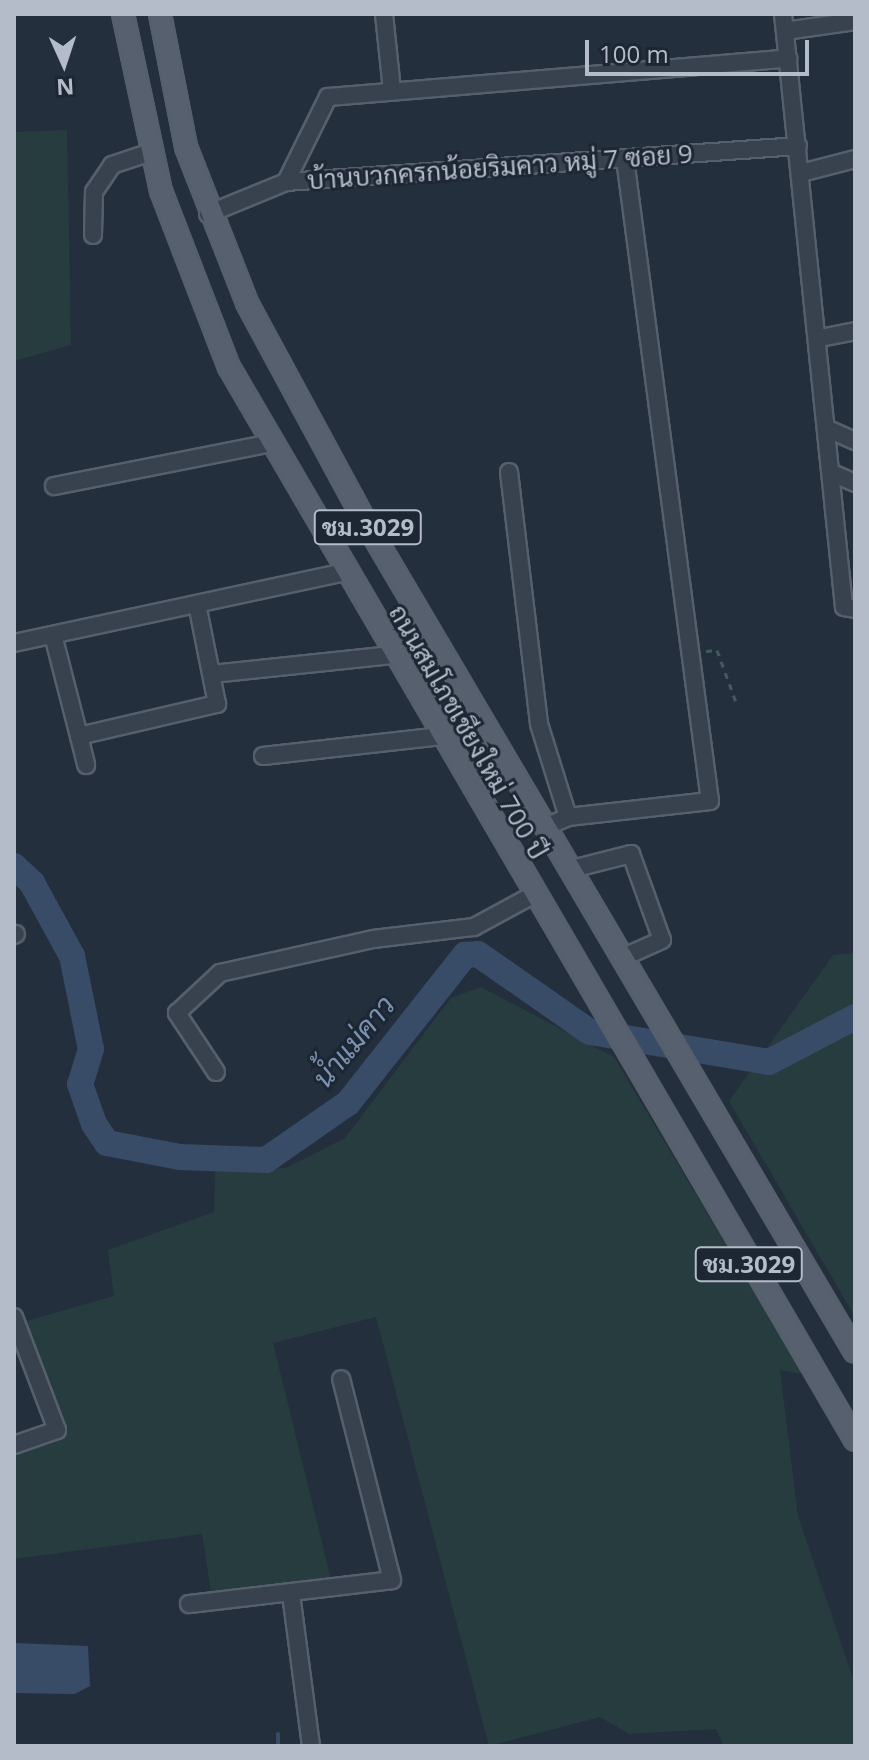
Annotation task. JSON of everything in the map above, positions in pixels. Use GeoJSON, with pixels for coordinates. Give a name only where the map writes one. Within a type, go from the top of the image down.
{"type":"FeatureCollection","features":[{"type":"Feature","properties":{"kind":"main road","name":"ถนนสมโภชเชียงใหม่ 700 ปี"},"geometry":{"type":"LineString","coordinates":[[123,14],[151,152],[201,305],[272,443],[344,572],[855,1440]]}},
{"type":"Feature","properties":{"kind":"main road","name":"ถนนสมโภชเชียงใหม่ 700 ปี"},"geometry":{"type":"LineString","coordinates":[[160,14],[186,147],[208,214],[247,303],[366,523],[855,1352]]}},
{"type":"Feature","properties":{"kind":"street"},"geometry":{"type":"LineString","coordinates":[[384,14],[392,90]]}},
{"type":"Feature","properties":{"kind":"street"},"geometry":{"type":"LineString","coordinates":[[855,21],[784,22],[820,338],[844,607],[855,609]]}},
{"type":"Feature","properties":{"kind":"street"},"geometry":{"type":"LineString","coordinates":[[286,182],[328,97],[788,58]]}},
{"type":"Feature","properties":{"kind":"street","name":"บ้านบวกครกน้อยริมคาว หมู่ 7 ซอย 9"},"geometry":{"type":"LineString","coordinates":[[208,214],[286,182],[798,146]]}},
{"type":"Feature","properties":{"kind":"street"},"geometry":{"type":"LineString","coordinates":[[93,235],[94,192],[112,165],[151,152]]}},
{"type":"Feature","properties":{"kind":"street"},"geometry":{"type":"LineString","coordinates":[[547,826],[568,817],[710,801],[625,159]]}},
{"type":"Feature","properties":{"kind":"street"},"geometry":{"type":"LineString","coordinates":[[801,173],[855,159]]}},
{"type":"Feature","properties":{"kind":"street"},"geometry":{"type":"LineString","coordinates":[[820,338],[855,331]]}},
{"type":"Feature","properties":{"kind":"street"},"geometry":{"type":"LineString","coordinates":[[828,429],[855,441]]}},
{"type":"Feature","properties":{"kind":"street"},"geometry":{"type":"LineString","coordinates":[[54,486],[272,443]]}},
{"type":"Feature","properties":{"kind":"street"},"geometry":{"type":"LineString","coordinates":[[509,472],[539,724],[568,817]]}},
{"type":"Feature","properties":{"kind":"street"},"geometry":{"type":"LineString","coordinates":[[832,473],[855,483]]}},
{"type":"Feature","properties":{"kind":"street"},"geometry":{"type":"LineString","coordinates":[[14,643],[344,572]]}},
{"type":"Feature","properties":{"kind":"street"},"geometry":{"type":"LineString","coordinates":[[79,736],[217,704],[197,604]]}},
{"type":"Feature","properties":{"kind":"street"},"geometry":{"type":"LineString","coordinates":[[53,635],[86,765]]}},
{"type":"Feature","properties":{"kind":"street"},"geometry":{"type":"LineString","coordinates":[[212,674],[392,655]]}},
{"type":"Feature","properties":{"kind":"street"},"geometry":{"type":"LineString","coordinates":[[263,756],[442,736]]}},
{"type":"Feature","properties":{"kind":"street"},"geometry":{"type":"LineString","coordinates":[[572,869],[631,854],[662,940],[624,957]]}},
{"type":"Feature","properties":{"kind":"street"},"geometry":{"type":"LineString","coordinates":[[216,1072],[177,1013],[220,973],[373,939],[474,927],[533,895]]}},
{"type":"Feature","properties":{"kind":"street"},"geometry":{"type":"LineString","coordinates":[[14,1317],[57,1430],[14,1445]]}},
{"type":"Feature","properties":{"kind":"street"},"geometry":{"type":"LineString","coordinates":[[189,1604],[392,1580],[341,1379]]}},
{"type":"Feature","properties":{"kind":"street"},"geometry":{"type":"LineString","coordinates":[[291,1594],[311,1746]]}},
{"type":"Feature","properties":{"kind":"path"},"geometry":{"type":"LineString","coordinates":[[690,652],[717,650],[736,702]]}},
{"type":"Feature","properties":{"kind":"green space"},"geometry":{"type":"Polygon","coordinates":[[[67,130],[71,345],[14,361],[14,132],[67,130]]]}},
{"type":"Feature","properties":{"kind":"green space"},"geometry":{"type":"Polygon","coordinates":[[[855,953],[855,1317],[729,1101],[833,955],[855,953]]]}},
{"type":"Feature","properties":{"kind":"green space"},"geometry":{"type":"Polygon","coordinates":[[[481,987],[614,1057],[803,1374],[780,1370],[798,1516],[855,1684],[855,1746],[724,1746],[716,1729],[629,1734],[600,1717],[489,1746],[376,1317],[273,1343],[332,1583],[212,1598],[202,1534],[14,1559],[14,1453],[65,1435],[27,1321],[114,1296],[108,1250],[214,1212],[215,1171],[286,1168],[345,1138],[451,998],[481,987]]]}},
{"type":"Feature","properties":{"kind":"water"},"geometry":{"type":"Polygon","coordinates":[[[14,1643],[88,1646],[90,1686],[75,1694],[14,1693],[14,1643]]]}},
{"type":"Feature","properties":{"kind":"waterway","name":"น้ำแม่คาว"},"geometry":{"type":"LineString","coordinates":[[14,866],[32,883],[72,956],[91,1049],[80,1084],[94,1124],[107,1143],[180,1157],[266,1160],[348,1103],[465,955],[478,954],[590,1032],[769,1062],[855,1017]]}},
{"type":"Feature","properties":{"kind":"waterway"},"geometry":{"type":"LineString","coordinates":[[278,1734],[278,1746]]}}]}
